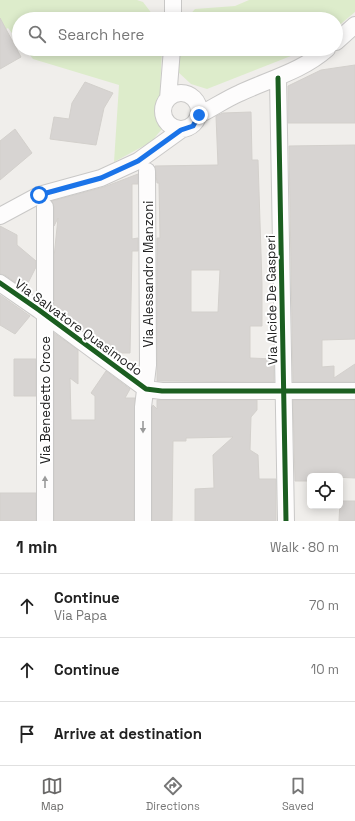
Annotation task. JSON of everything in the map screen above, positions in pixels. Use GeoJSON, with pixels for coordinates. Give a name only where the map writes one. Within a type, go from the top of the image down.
{"type":"FeatureCollection","features":[{"type":"Feature","properties":{"kind":"street"},"geometry":{"type":"LineString","coordinates":[[173,0],[173,12]]}},
{"type":"Feature","properties":{"kind":"street"},"geometry":{"type":"LineString","coordinates":[[343,36],[355,25]]}},
{"type":"Feature","properties":{"kind":"street"},"geometry":{"type":"LineString","coordinates":[[172,56],[168,99],[163,110],[164,117],[172,127],[181,130]]}},
{"type":"Feature","properties":{"kind":"street"},"geometry":{"type":"LineString","coordinates":[[199,115],[238,93],[278,78],[304,65],[317,56]]}},
{"type":"Feature","properties":{"kind":"street"},"geometry":{"type":"LineString","coordinates":[[0,216],[33,197],[101,178],[138,161],[181,130],[193,126],[199,115],[200,109],[176,82],[172,68]]}},
{"type":"Feature","properties":{"kind":"street","name":"Via Alcide De Gasperi"},"geometry":{"type":"LineString","coordinates":[[278,78],[286,521]]}},
{"type":"Feature","properties":{"kind":"street"},"geometry":{"type":"LineString","coordinates":[[168,99],[173,95],[190,96],[238,93]]}},
{"type":"Feature","properties":{"kind":"street","name":"Via Alessandro Manzoni"},"geometry":{"type":"LineString","coordinates":[[143,521],[143,407],[148,365],[147,171]]}},
{"type":"Feature","properties":{"kind":"street","name":"Via Benedetto Croce"},"geometry":{"type":"LineString","coordinates":[[44,207],[45,521]]}},
{"type":"Feature","properties":{"kind":"street","name":"Via Salvatore Quasimodo"},"geometry":{"type":"LineString","coordinates":[[0,283],[146,389]]}},
{"type":"Feature","properties":{"kind":"street"},"geometry":{"type":"LineString","coordinates":[[146,389],[162,391],[355,391]]}},
{"type":"Feature","properties":{"kind":"green space"},"geometry":{"type":"Polygon","coordinates":[[[0,0],[137,0],[143,2],[151,12],[12,12],[12,33],[8,28],[0,32],[0,0]]]}},
{"type":"Feature","properties":{"kind":"green space"},"geometry":{"type":"Polygon","coordinates":[[[249,0],[355,0],[355,12],[343,22],[343,12],[192,12],[195,9],[235,6],[249,0]]]}},
{"type":"Feature","properties":{"kind":"green space"},"geometry":{"type":"Polygon","coordinates":[[[31,56],[162,56],[159,114],[162,129],[151,142],[114,162],[119,85],[33,59],[31,56]]]}},
{"type":"Feature","properties":{"kind":"green space"},"geometry":{"type":"Polygon","coordinates":[[[178,56],[291,56],[207,89],[191,84],[177,71],[178,56]]]}},
{"type":"Feature","properties":{"kind":"building"},"geometry":{"type":"Polygon","coordinates":[[[0,18],[12,40],[12,56],[21,57],[0,69],[0,18]]]}},
{"type":"Feature","properties":{"kind":"building"},"geometry":{"type":"Polygon","coordinates":[[[355,65],[355,123],[288,123],[288,86],[321,70],[355,65]]]}},
{"type":"Feature","properties":{"kind":"building"},"geometry":{"type":"Polygon","coordinates":[[[85,82],[113,93],[104,108],[96,145],[50,139],[54,117],[69,119],[72,103],[85,82]]]}},
{"type":"Feature","properties":{"kind":"building"},"geometry":{"type":"Polygon","coordinates":[[[251,112],[252,160],[258,160],[262,326],[250,326],[250,358],[274,359],[274,382],[157,381],[157,238],[160,238],[159,183],[157,183],[155,166],[218,165],[216,116],[223,113],[251,112]],[[191,270],[191,312],[218,312],[220,270],[191,270]]]}},
{"type":"Feature","properties":{"kind":"building"},"geometry":{"type":"Polygon","coordinates":[[[15,129],[32,153],[0,180],[0,141],[15,129]]]}},
{"type":"Feature","properties":{"kind":"building"},"geometry":{"type":"Polygon","coordinates":[[[355,145],[355,339],[322,340],[322,367],[334,366],[334,378],[355,364],[355,382],[293,382],[289,146],[355,145]]]}},
{"type":"Feature","properties":{"kind":"building"},"geometry":{"type":"Polygon","coordinates":[[[138,174],[138,184],[132,184],[132,239],[138,238],[138,251],[132,251],[130,353],[115,353],[54,310],[54,257],[58,218],[54,226],[54,207],[52,201],[104,187],[138,174]]]}},
{"type":"Feature","properties":{"kind":"building"},"geometry":{"type":"Polygon","coordinates":[[[0,226],[17,235],[17,245],[36,261],[36,267],[25,289],[5,275],[0,274],[0,226]]]}},
{"type":"Feature","properties":{"kind":"building"},"geometry":{"type":"Polygon","coordinates":[[[0,295],[30,316],[15,334],[0,325],[0,295]]]}},
{"type":"Feature","properties":{"kind":"building"},"geometry":{"type":"Polygon","coordinates":[[[54,333],[78,350],[78,384],[70,378],[71,420],[95,420],[95,396],[91,393],[106,371],[130,389],[125,398],[135,398],[134,521],[54,521],[54,333]]]}},
{"type":"Feature","properties":{"kind":"building"},"geometry":{"type":"Polygon","coordinates":[[[14,359],[36,359],[36,396],[14,396],[14,359]]]}},
{"type":"Feature","properties":{"kind":"building"},"geometry":{"type":"Polygon","coordinates":[[[157,400],[257,400],[257,410],[251,417],[250,450],[258,455],[259,479],[276,479],[276,521],[195,521],[195,489],[214,488],[213,455],[233,437],[186,438],[186,441],[173,441],[172,521],[152,521],[152,408],[153,405],[157,409],[157,400]]]}},
{"type":"Feature","properties":{"kind":"building"},"geometry":{"type":"Polygon","coordinates":[[[293,400],[355,400],[355,478],[343,477],[343,473],[307,473],[307,481],[295,481],[293,400]]]}},
{"type":"Feature","properties":{"kind":"building"},"geometry":{"type":"Polygon","coordinates":[[[0,493],[36,493],[36,521],[0,521],[0,493]]]}},
{"type":"Feature","properties":{"kind":"building"},"geometry":{"type":"Polygon","coordinates":[[[343,501],[355,501],[355,521],[339,521],[340,509],[343,509],[343,501]]]}},
{"type":"Feature","properties":{"kind":"cycle path"},"geometry":{"type":"LineString","coordinates":[[278,78],[286,521]]}},
{"type":"Feature","properties":{"kind":"cycle path"},"geometry":{"type":"LineString","coordinates":[[0,283],[146,389],[162,391],[355,391]]}},
{"type":"Feature","properties":{"kind":"route"},"geometry":{"type":"LineString","coordinates":[[39,195],[101,178],[138,161],[181,130],[188,129],[193,126],[199,115]]}}]}
